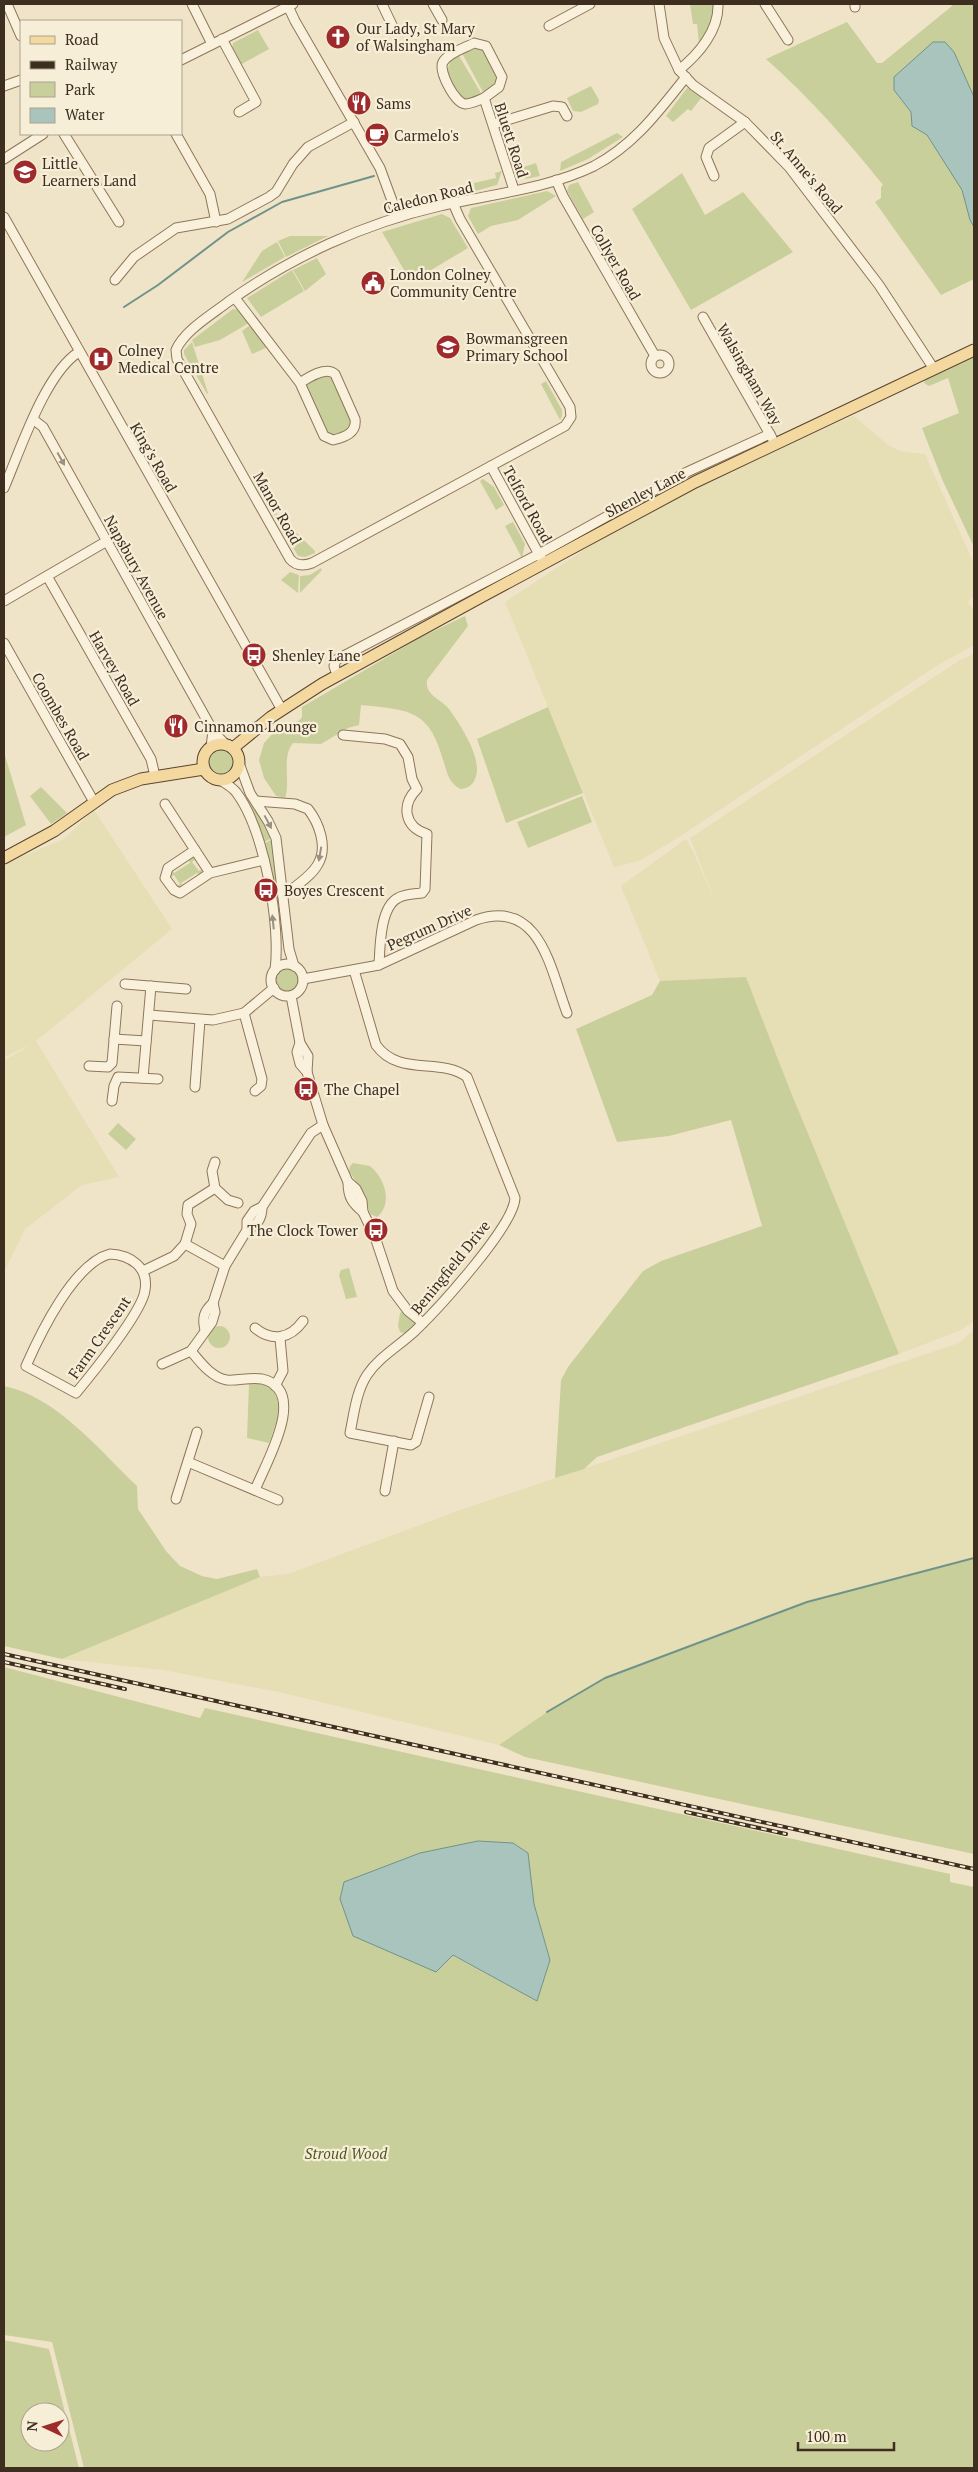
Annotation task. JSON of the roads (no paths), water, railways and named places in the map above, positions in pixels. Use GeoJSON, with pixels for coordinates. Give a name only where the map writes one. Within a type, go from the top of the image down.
{"type":"FeatureCollection","features":[{"type":"Feature","properties":{"kind":"main road","name":"Shenley Lane"},"geometry":{"type":"LineString","coordinates":[[229,746],[338,675],[542,558],[695,482],[974,350]]}},
{"type":"Feature","properties":{"kind":"main road"},"geometry":{"type":"LineString","coordinates":[[229,746],[239,763],[235,774],[220,780],[211,777],[204,769],[203,758],[211,747],[229,746]]}},
{"type":"Feature","properties":{"kind":"main road"},"geometry":{"type":"LineString","coordinates":[[4,858],[54,831],[112,790],[155,776],[204,769]]}},
{"type":"Feature","properties":{"kind":"street"},"geometry":{"type":"LineString","coordinates":[[7,4],[20,34]]}},
{"type":"Feature","properties":{"kind":"street"},"geometry":{"type":"LineString","coordinates":[[192,4],[212,44]]}},
{"type":"Feature","properties":{"kind":"street"},"geometry":{"type":"LineString","coordinates":[[382,4],[393,28]]}},
{"type":"Feature","properties":{"kind":"street"},"geometry":{"type":"LineString","coordinates":[[433,4],[442,20]]}},
{"type":"Feature","properties":{"kind":"street"},"geometry":{"type":"LineString","coordinates":[[549,26],[590,4]]}},
{"type":"Feature","properties":{"kind":"street","name":"St. Anne's Road"},"geometry":{"type":"LineString","coordinates":[[659,4],[664,38],[679,70],[686,78],[744,122],[782,160],[811,194],[879,285],[934,369]]}},
{"type":"Feature","properties":{"kind":"street"},"geometry":{"type":"LineString","coordinates":[[679,70],[696,57],[703,46],[717,18],[718,4]]}},
{"type":"Feature","properties":{"kind":"street"},"geometry":{"type":"LineString","coordinates":[[765,4],[788,40]]}},
{"type":"Feature","properties":{"kind":"street"},"geometry":{"type":"LineString","coordinates":[[182,59],[289,5],[380,168],[398,218]]}},
{"type":"Feature","properties":{"kind":"street"},"geometry":{"type":"LineString","coordinates":[[222,39],[256,102],[239,112]]}},
{"type":"Feature","properties":{"kind":"street","name":"Bluett Road"},"geometry":{"type":"LineString","coordinates":[[474,43],[486,46],[502,77],[499,87],[484,98],[470,103],[462,103],[456,98],[442,70],[442,63],[447,57],[474,43]]}},
{"type":"Feature","properties":{"kind":"street","name":"Caledon Road"},"geometry":{"type":"LineString","coordinates":[[176,350],[196,327],[235,298],[315,251],[398,218],[453,203],[556,180],[594,165],[629,143],[652,121],[686,78]]}},
{"type":"Feature","properties":{"kind":"street"},"geometry":{"type":"LineString","coordinates":[[4,86],[20,80]]}},
{"type":"Feature","properties":{"kind":"street","name":"Bluett Road"},"geometry":{"type":"LineString","coordinates":[[484,98],[514,190]]}},
{"type":"Feature","properties":{"kind":"street"},"geometry":{"type":"LineString","coordinates":[[494,124],[553,106],[562,107],[568,116]]}},
{"type":"Feature","properties":{"kind":"street"},"geometry":{"type":"LineString","coordinates":[[115,280],[134,257],[176,228],[216,222],[235,216],[269,197],[276,192],[294,164],[308,147],[354,122]]}},
{"type":"Feature","properties":{"kind":"street"},"geometry":{"type":"LineString","coordinates":[[714,176],[707,153],[711,145],[730,134],[744,122]]}},
{"type":"Feature","properties":{"kind":"street"},"geometry":{"type":"LineString","coordinates":[[4,159],[41,135]]}},
{"type":"Feature","properties":{"kind":"street"},"geometry":{"type":"LineString","coordinates":[[65,135],[119,222]]}},
{"type":"Feature","properties":{"kind":"street"},"geometry":{"type":"LineString","coordinates":[[177,135],[210,194],[216,222]]}},
{"type":"Feature","properties":{"kind":"street","name":"Collyer Road"},"geometry":{"type":"LineString","coordinates":[[556,180],[563,196],[655,356]]}},
{"type":"Feature","properties":{"kind":"street","name":"Telford Road"},"geometry":{"type":"LineString","coordinates":[[453,203],[460,219],[566,399],[571,412],[565,426],[491,466],[542,558]]}},
{"type":"Feature","properties":{"kind":"street","name":"King's Road"},"geometry":{"type":"LineString","coordinates":[[4,217],[282,710]]}},
{"type":"Feature","properties":{"kind":"street"},"geometry":{"type":"LineString","coordinates":[[235,298],[300,383],[324,436],[333,440],[352,431],[356,426],[355,419],[333,372],[325,370],[300,383]]}},
{"type":"Feature","properties":{"kind":"street","name":"Walsingham Way"},"geometry":{"type":"LineString","coordinates":[[703,317],[775,445]]}},
{"type":"Feature","properties":{"kind":"street","name":"Manor Road"},"geometry":{"type":"LineString","coordinates":[[176,350],[177,359],[286,551],[296,564],[302,566],[312,563],[491,466]]}},
{"type":"Feature","properties":{"kind":"street"},"geometry":{"type":"LineString","coordinates":[[4,488],[42,398],[66,363],[79,352]]}},
{"type":"Feature","properties":{"kind":"street","name":"Napsbury Avenue"},"geometry":{"type":"LineString","coordinates":[[34,420],[43,427],[214,731],[229,746]]}},
{"type":"Feature","properties":{"kind":"street","name":"Shenley Lane"},"geometry":{"type":"LineString","coordinates":[[542,558],[687,472],[770,434]]}},
{"type":"Feature","properties":{"kind":"street"},"geometry":{"type":"LineString","coordinates":[[4,601],[107,541]]}},
{"type":"Feature","properties":{"kind":"street","name":"Harvey Road"},"geometry":{"type":"LineString","coordinates":[[47,576],[151,759],[155,776]]}},
{"type":"Feature","properties":{"kind":"street","name":"Coombes Road"},"geometry":{"type":"LineString","coordinates":[[4,643],[94,802]]}},
{"type":"Feature","properties":{"kind":"street"},"geometry":{"type":"LineString","coordinates":[[211,747],[214,731]]}},
{"type":"Feature","properties":{"kind":"street"},"geometry":{"type":"LineString","coordinates":[[343,734],[385,739],[400,744],[405,750],[417,789],[407,805],[408,819],[416,829],[427,834],[425,888],[422,893],[398,898],[390,905],[381,934],[379,965]]}},
{"type":"Feature","properties":{"kind":"street"},"geometry":{"type":"LineString","coordinates":[[220,780],[235,791],[254,828],[264,860],[276,952],[275,970],[272,979],[274,988],[281,995],[291,996],[299,992],[304,979],[302,973],[294,966],[289,949],[276,838],[250,793],[239,763]]}},
{"type":"Feature","properties":{"kind":"street"},"geometry":{"type":"LineString","coordinates":[[256,801],[294,804],[308,809],[319,828],[322,848],[318,865],[282,896]]}},
{"type":"Feature","properties":{"kind":"street"},"geometry":{"type":"LineString","coordinates":[[165,804],[210,873]]}},
{"type":"Feature","properties":{"kind":"street"},"geometry":{"type":"LineString","coordinates":[[195,850],[168,868],[165,878],[174,890],[180,893],[210,873],[264,860]]}},
{"type":"Feature","properties":{"kind":"street","name":"Pegrum Drive"},"geometry":{"type":"LineString","coordinates":[[304,979],[379,965],[476,920],[488,916],[512,917],[526,924],[537,936],[567,1013]]}},
{"type":"Feature","properties":{"kind":"street"},"geometry":{"type":"LineString","coordinates":[[275,970],[284,965],[294,966]]}},
{"type":"Feature","properties":{"kind":"street","name":"Beningfield Drive"},"geometry":{"type":"LineString","coordinates":[[354,970],[372,1034],[382,1053],[396,1062],[445,1070],[467,1077],[515,1198],[512,1211],[482,1254],[422,1323],[374,1366],[366,1376],[357,1398],[350,1433],[411,1445],[416,1442],[429,1397]]}},
{"type":"Feature","properties":{"kind":"street"},"geometry":{"type":"LineString","coordinates":[[125,984],[186,989]]}},
{"type":"Feature","properties":{"kind":"street"},"geometry":{"type":"LineString","coordinates":[[143,1078],[151,986]]}},
{"type":"Feature","properties":{"kind":"street"},"geometry":{"type":"LineString","coordinates":[[149,1015],[213,1020],[244,1013],[274,988]]}},
{"type":"Feature","properties":{"kind":"street"},"geometry":{"type":"LineString","coordinates":[[291,996],[300,1043],[308,1056],[306,1072],[324,1125],[348,1182],[356,1189],[362,1201],[363,1212],[375,1237],[393,1291],[408,1312],[422,1323]]}},
{"type":"Feature","properties":{"kind":"street"},"geometry":{"type":"LineString","coordinates":[[89,1066],[110,1066],[117,1006]]}},
{"type":"Feature","properties":{"kind":"street"},"geometry":{"type":"LineString","coordinates":[[244,1013],[262,1079],[261,1086],[255,1091]]}},
{"type":"Feature","properties":{"kind":"street"},"geometry":{"type":"LineString","coordinates":[[195,1087],[200,1020]]}},
{"type":"Feature","properties":{"kind":"street"},"geometry":{"type":"LineString","coordinates":[[114,1038],[146,1041]]}},
{"type":"Feature","properties":{"kind":"street"},"geometry":{"type":"LineString","coordinates":[[112,1101],[114,1086],[118,1077],[158,1079]]}},
{"type":"Feature","properties":{"kind":"street"},"geometry":{"type":"LineString","coordinates":[[162,1364],[191,1351],[212,1322],[215,1312],[213,1303],[225,1266],[247,1230],[255,1226],[262,1216],[262,1207],[311,1133],[324,1125]]}},
{"type":"Feature","properties":{"kind":"street"},"geometry":{"type":"LineString","coordinates":[[215,1162],[212,1171],[214,1188],[228,1200],[238,1202]]}},
{"type":"Feature","properties":{"kind":"street"},"geometry":{"type":"LineString","coordinates":[[143,1272],[174,1256],[185,1244],[191,1224],[188,1205],[214,1188]]}},
{"type":"Feature","properties":{"kind":"street"},"geometry":{"type":"LineString","coordinates":[[185,1244],[225,1266]]}},
{"type":"Feature","properties":{"kind":"street","name":"Farm Crescent"},"geometry":{"type":"LineString","coordinates":[[110,1254],[123,1255],[134,1261],[143,1272],[146,1290],[141,1302],[76,1393],[26,1366],[42,1330],[62,1299],[91,1262],[98,1257],[110,1254]]}},
{"type":"Feature","properties":{"kind":"street"},"geometry":{"type":"LineString","coordinates":[[255,1328],[263,1334],[280,1338],[296,1331],[303,1321]]}},
{"type":"Feature","properties":{"kind":"street"},"geometry":{"type":"LineString","coordinates":[[275,1386],[283,1371],[280,1338]]}},
{"type":"Feature","properties":{"kind":"street"},"geometry":{"type":"LineString","coordinates":[[191,1351],[218,1378],[227,1380],[262,1379],[275,1386],[284,1400],[284,1419],[255,1490]]}},
{"type":"Feature","properties":{"kind":"street"},"geometry":{"type":"LineString","coordinates":[[176,1499],[197,1432]]}},
{"type":"Feature","properties":{"kind":"street"},"geometry":{"type":"LineString","coordinates":[[385,1491],[394,1441]]}},
{"type":"Feature","properties":{"kind":"street"},"geometry":{"type":"LineString","coordinates":[[188,1462],[278,1500]]}},
{"type":"Feature","properties":{"kind":"water"},"geometry":{"type":"Polygon","coordinates":[[[933,42],[945,42],[954,52],[974,97],[974,227],[970,220],[962,190],[927,135],[912,126],[911,112],[894,90],[894,77],[933,42]]]}},
{"type":"Feature","properties":{"kind":"water"},"geometry":{"type":"Polygon","coordinates":[[[478,1841],[513,1843],[528,1853],[534,1904],[550,1960],[537,2001],[453,1955],[436,1972],[353,1936],[340,1899],[344,1882],[420,1853],[478,1841]]]}},
{"type":"Feature","properties":{"kind":"waterway"},"geometry":{"type":"LineString","coordinates":[[124,307],[158,285],[228,232],[282,202],[374,176]]}},
{"type":"Feature","properties":{"kind":"waterway"},"geometry":{"type":"LineString","coordinates":[[547,1712],[605,1678],[807,1602],[974,1558]]}},
{"type":"Feature","properties":{"kind":"railway"},"geometry":{"type":"LineString","coordinates":[[4,1654],[974,1869]]}},
{"type":"Feature","properties":{"kind":"railway"},"geometry":{"type":"LineString","coordinates":[[4,1662],[125,1689]]}},
{"type":"Feature","properties":{"kind":"railway"},"geometry":{"type":"LineString","coordinates":[[686,1812],[786,1834]]}},
{"type":"Feature","properties":{"kind":"place","name":"Our Lady, St Mary of Walsingham"},"geometry":{"type":"Point","coordinates":[338,37]}},
{"type":"Feature","properties":{"kind":"place","name":"Sams"},"geometry":{"type":"Point","coordinates":[359,103]}},
{"type":"Feature","properties":{"kind":"place","name":"Carmelo's"},"geometry":{"type":"Point","coordinates":[377,135]}},
{"type":"Feature","properties":{"kind":"place","name":"Little Learners Land"},"geometry":{"type":"Point","coordinates":[25,172]}},
{"type":"Feature","properties":{"kind":"place","name":"London Colney Community Centre"},"geometry":{"type":"Point","coordinates":[373,283]}},
{"type":"Feature","properties":{"kind":"place","name":"Bowmansgreen Primary School"},"geometry":{"type":"Point","coordinates":[448,347]}},
{"type":"Feature","properties":{"kind":"place","name":"Colney Medical Centre"},"geometry":{"type":"Point","coordinates":[101,359]}},
{"type":"Feature","properties":{"kind":"place","name":"Shenley Lane"},"geometry":{"type":"Point","coordinates":[254,655]}},
{"type":"Feature","properties":{"kind":"place","name":"Cinnamon Lounge"},"geometry":{"type":"Point","coordinates":[176,726]}},
{"type":"Feature","properties":{"kind":"place","name":"Boyes Crescent"},"geometry":{"type":"Point","coordinates":[266,890]}},
{"type":"Feature","properties":{"kind":"place","name":"The Chapel"},"geometry":{"type":"Point","coordinates":[306,1089]}},
{"type":"Feature","properties":{"kind":"place","name":"The Clock Tower"},"geometry":{"type":"Point","coordinates":[376,1230]}},
{"type":"Feature","properties":{"kind":"park label","name":"Stroud Wood"},"geometry":{"type":"Point","coordinates":[346,2153]}}]}
